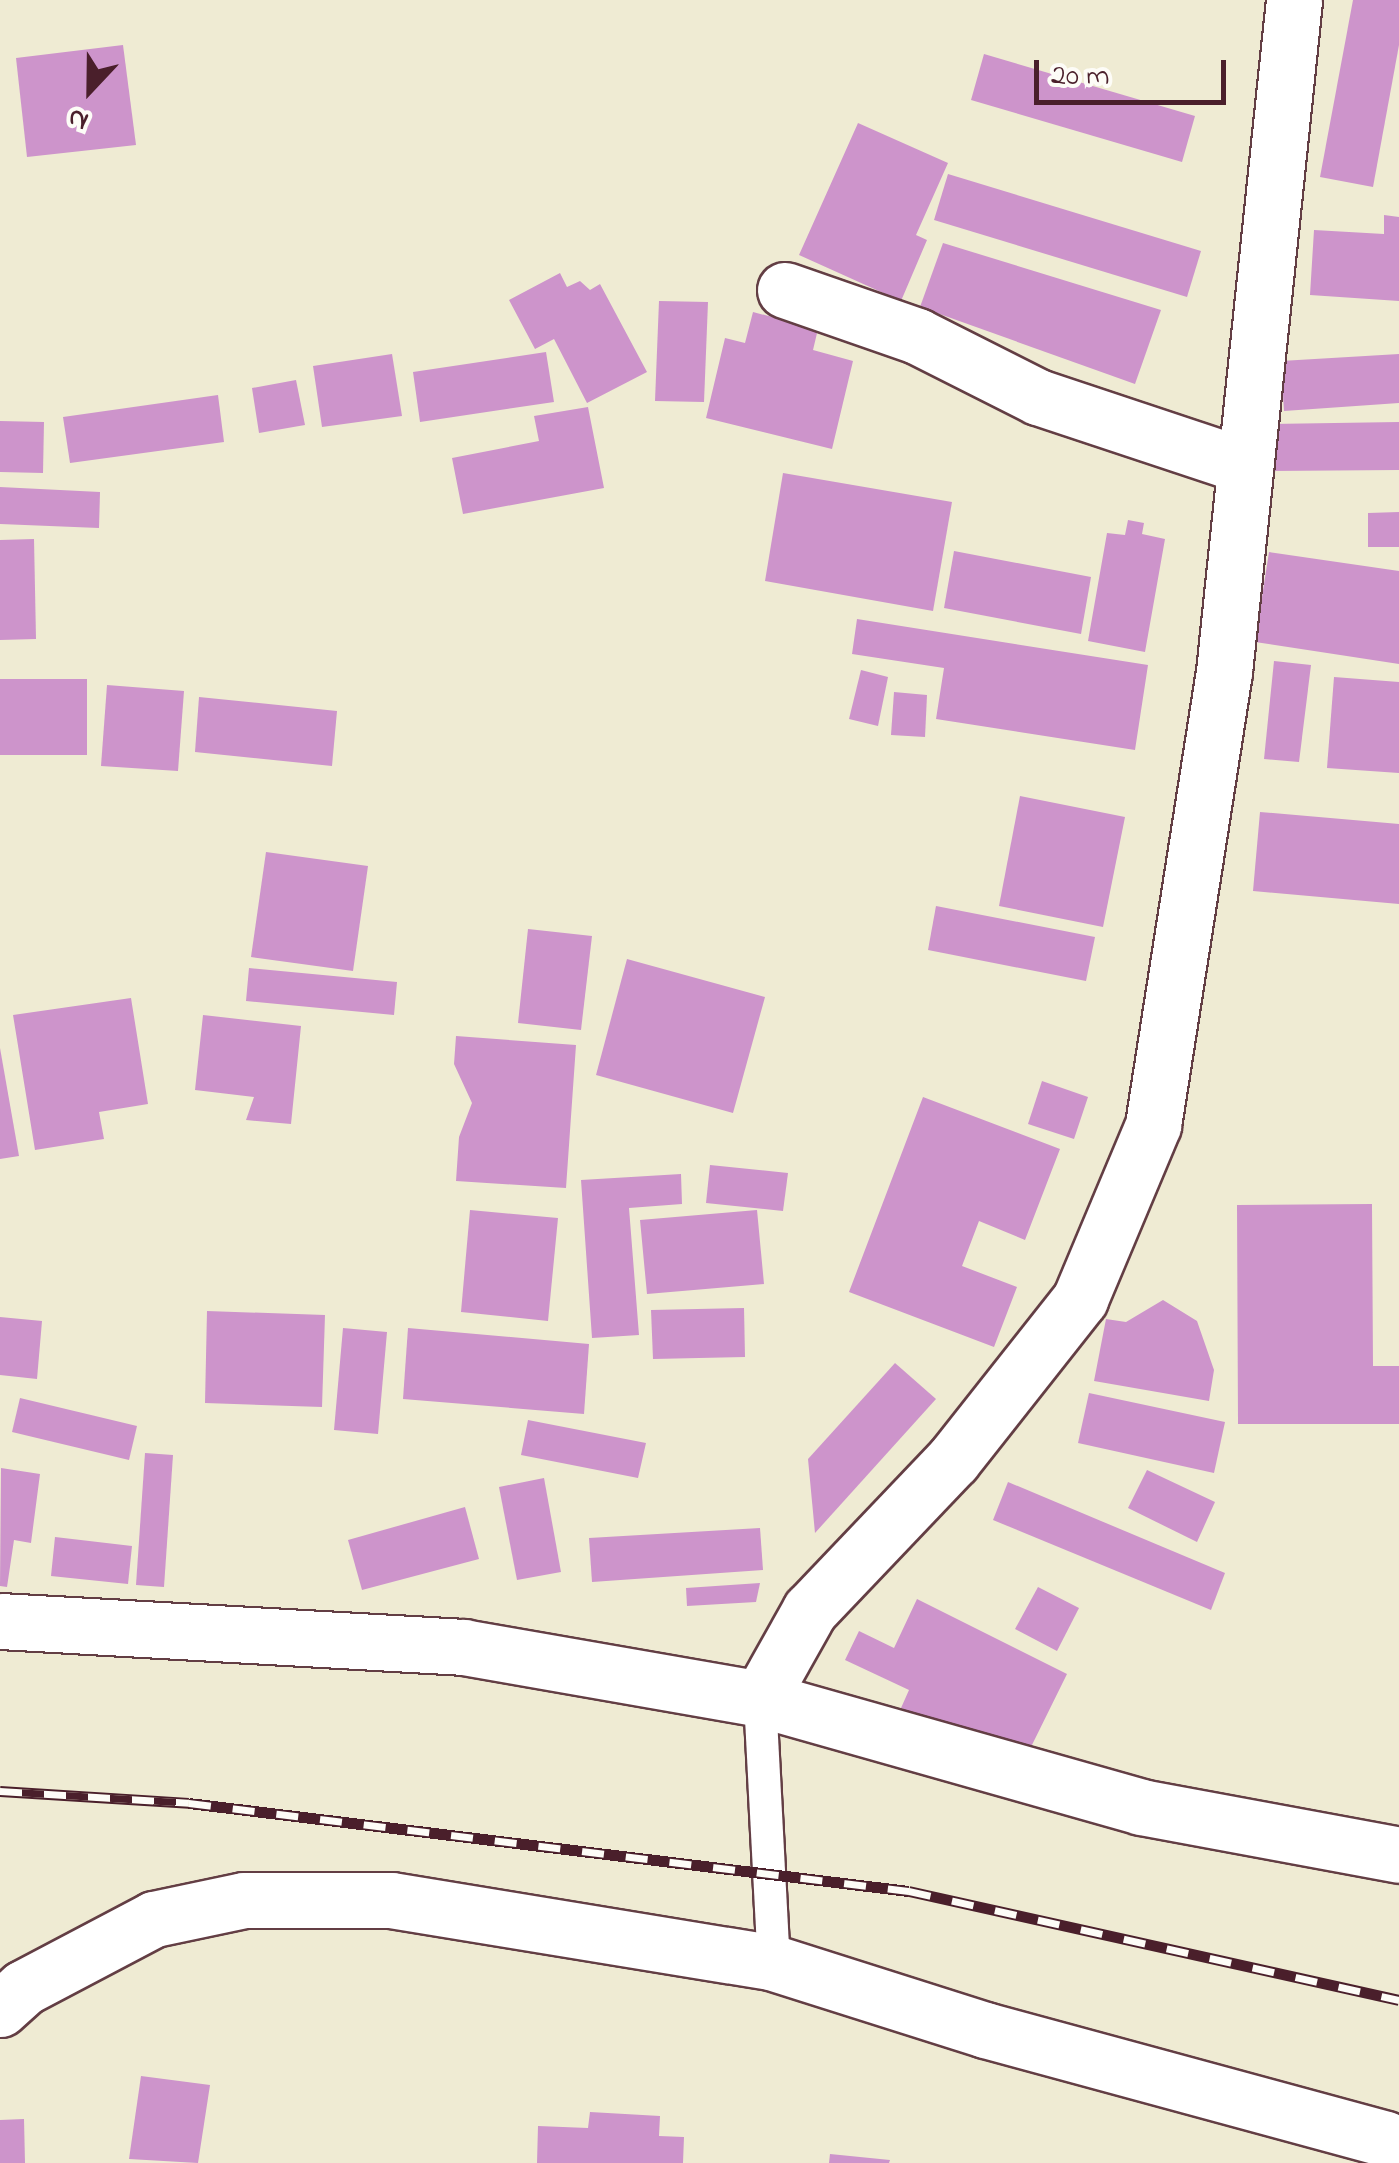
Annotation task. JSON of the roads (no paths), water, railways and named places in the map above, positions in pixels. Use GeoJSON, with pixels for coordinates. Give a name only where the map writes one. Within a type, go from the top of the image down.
{"type":"FeatureCollection","features":[{"type":"Feature","properties":{"kind":"street"},"geometry":{"type":"LineString","coordinates":[[760,1699],[810,1610],[953,1460],[1080,1299],[1153,1125],[1224,672],[1294,0]]}},
{"type":"Feature","properties":{"kind":"street"},"geometry":{"type":"LineString","coordinates":[[785,290],[918,336],[1038,397],[1244,466]]}},
{"type":"Feature","properties":{"kind":"street"},"geometry":{"type":"LineString","coordinates":[[0,1622],[463,1647],[760,1699],[1141,1807],[1399,1855]]}},
{"type":"Feature","properties":{"kind":"street"},"geometry":{"type":"LineString","coordinates":[[0,2009],[23,1988],[154,1919],[244,1900],[391,1900],[774,1963],[985,2030],[1384,2139],[1399,2152]]}},
{"type":"Feature","properties":{"kind":"lane"},"geometry":{"type":"LineString","coordinates":[[760,1699],[774,1963]]}},
{"type":"Feature","properties":{"kind":"railway"},"geometry":{"type":"LineString","coordinates":[[0,1791],[189,1803],[909,1891],[1399,2000]]}}]}
